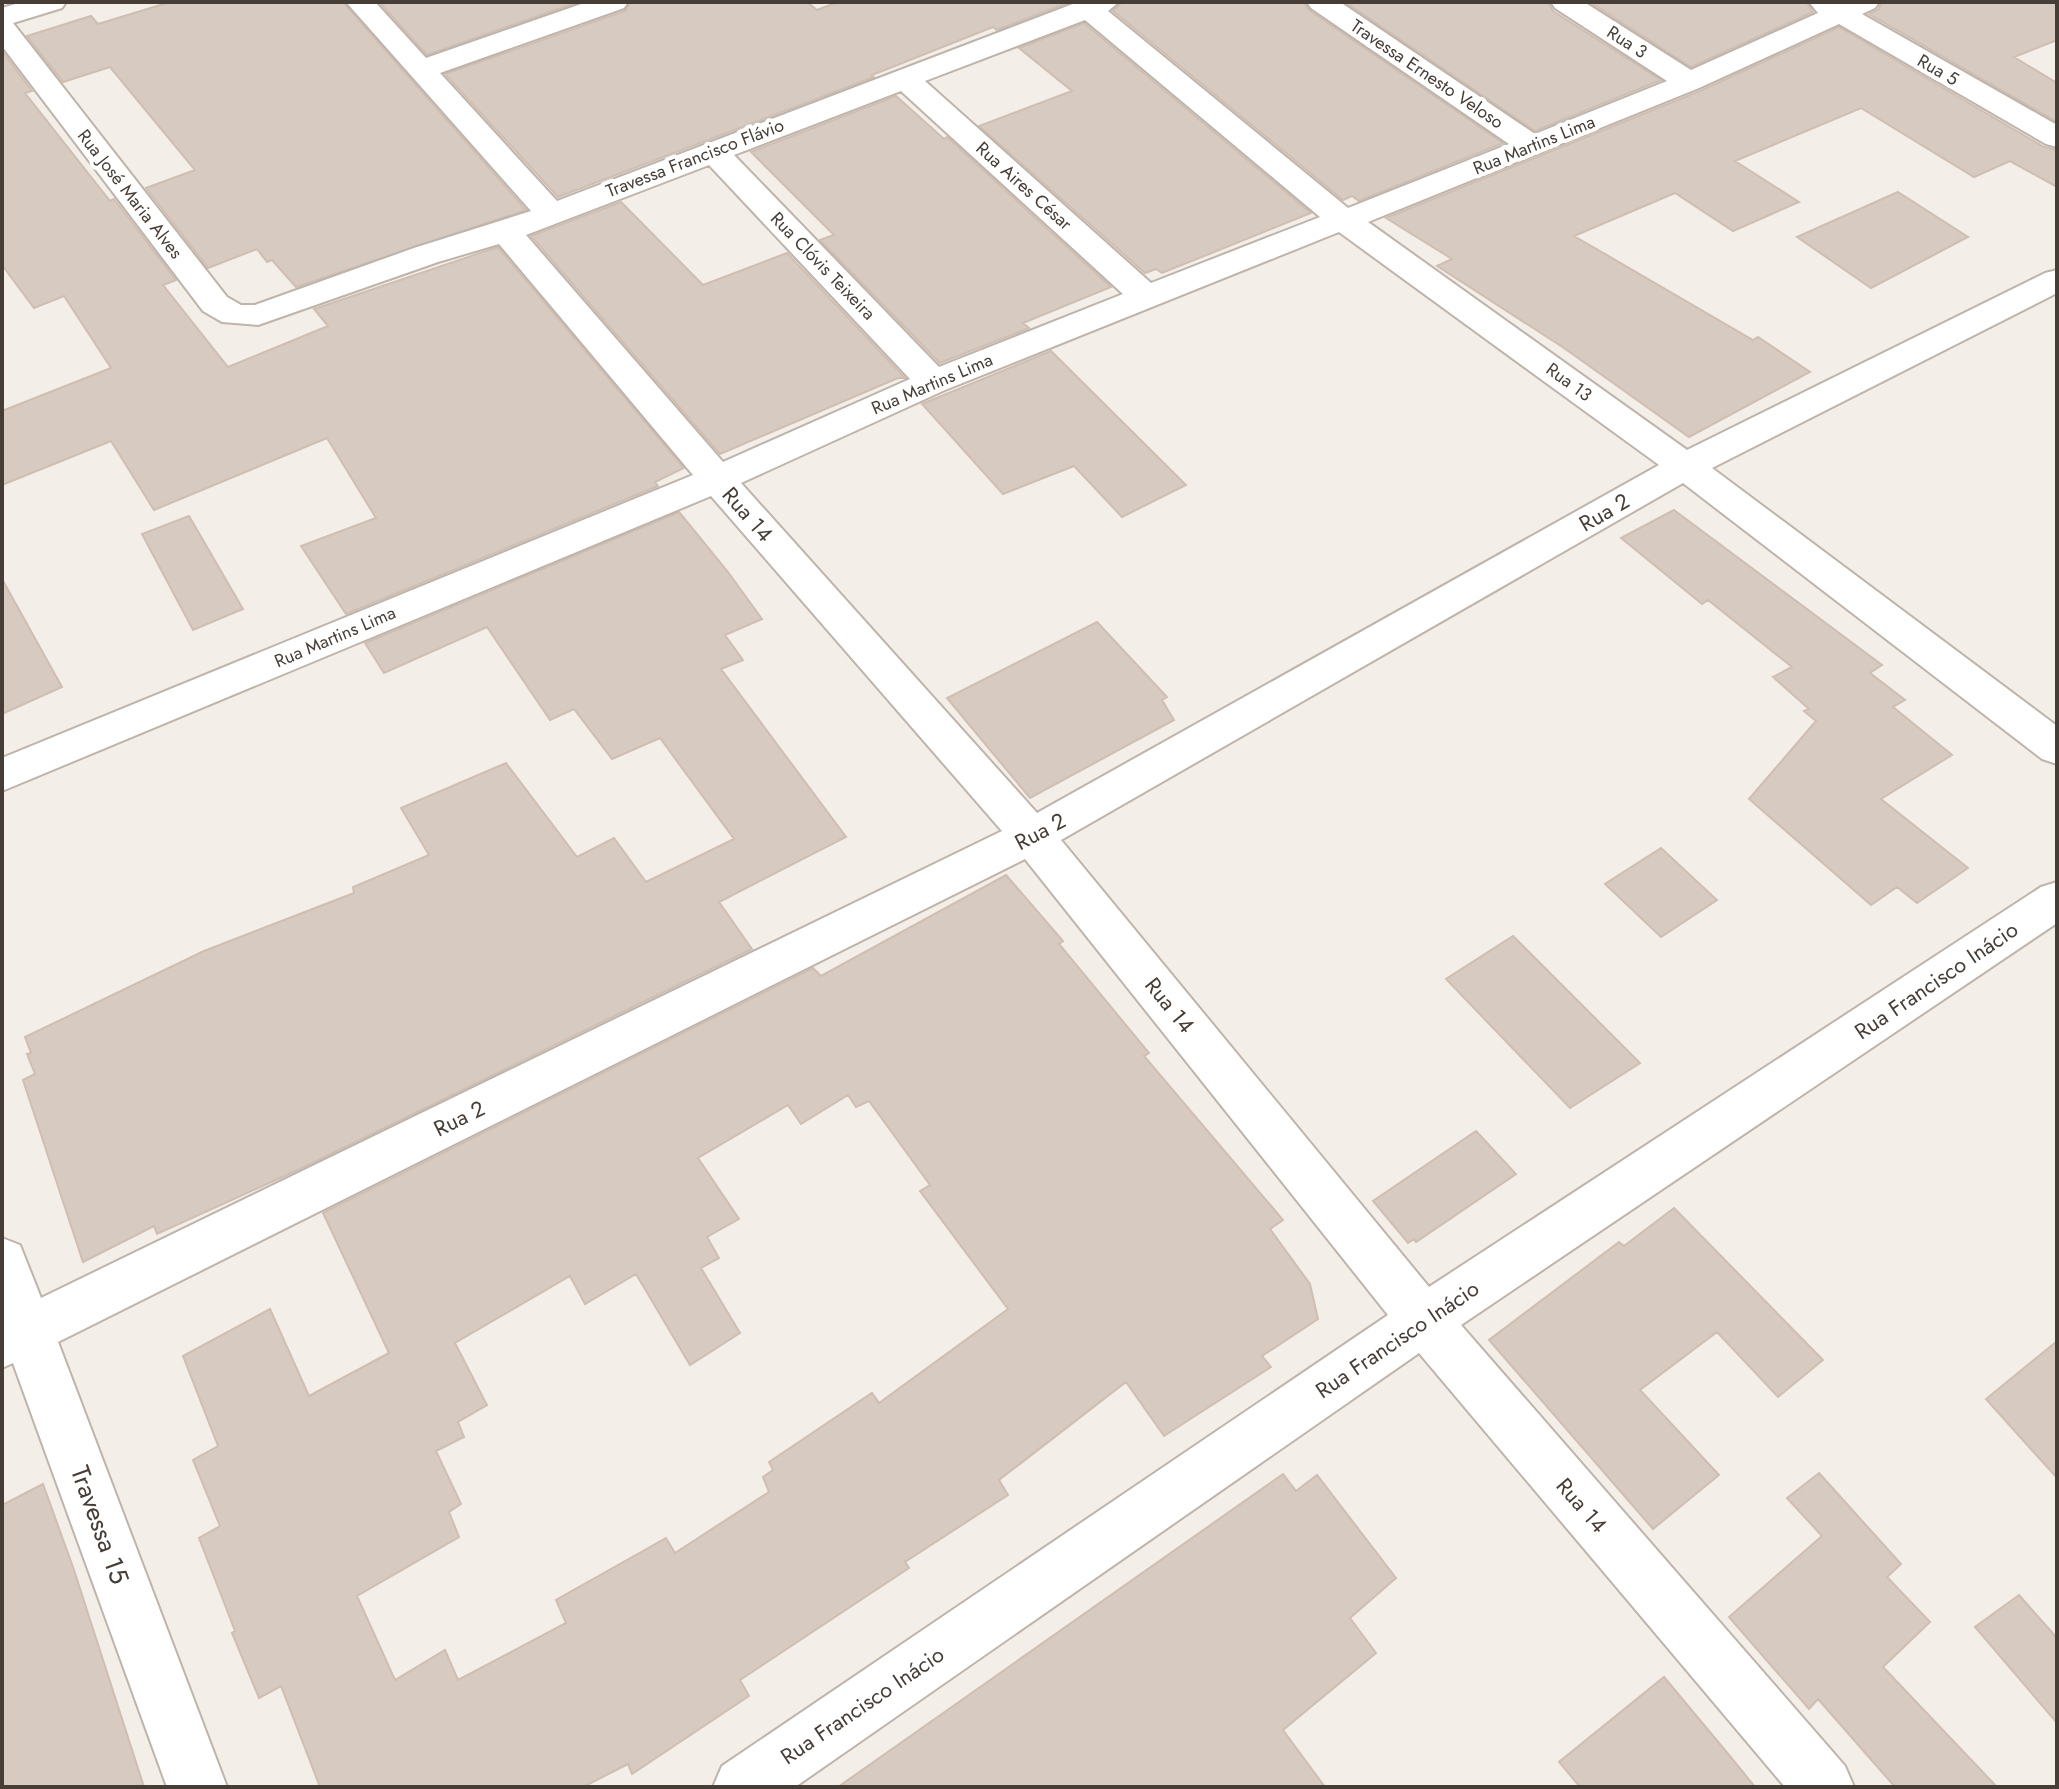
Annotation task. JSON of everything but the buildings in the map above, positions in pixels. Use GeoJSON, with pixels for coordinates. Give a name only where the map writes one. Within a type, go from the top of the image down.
{"type":"FeatureCollection","features":[{"type":"Feature","properties":{"kind":"street"},"geometry":{"type":"LineString","coordinates":[[2,17],[52,2]]}},
{"type":"Feature","properties":{"kind":"street"},"geometry":{"type":"LineString","coordinates":[[360,2],[551,214]]}},
{"type":"Feature","properties":{"kind":"street"},"geometry":{"type":"LineString","coordinates":[[423,69],[614,2]]}},
{"type":"Feature","properties":{"kind":"street","name":"Travessa Ernesto Veloso"},"geometry":{"type":"LineString","coordinates":[[1321,2],[1532,146]]}},
{"type":"Feature","properties":{"kind":"street","name":"Rua 3"},"geometry":{"type":"LineString","coordinates":[[1565,2],[1689,82]]}},
{"type":"Feature","properties":{"kind":"street","name":"Travessa Francisco Flávio"},"geometry":{"type":"LineString","coordinates":[[283,308],[426,255],[506,232],[1095,4]]}},
{"type":"Feature","properties":{"kind":"street","name":"Rua 13"},"geometry":{"type":"LineString","coordinates":[[1095,4],[1342,219],[1685,466],[2057,748]]}},
{"type":"Feature","properties":{"kind":"street","name":"Rua Martins Lima"},"geometry":{"type":"LineString","coordinates":[[2,775],[717,479],[933,382],[1342,219],[1371,212],[1689,82],[1841,6]]}},
{"type":"Feature","properties":{"kind":"street","name":"Rua 5"},"geometry":{"type":"LineString","coordinates":[[1841,6],[2057,138]]}},
{"type":"Feature","properties":{"kind":"street","name":"Rua José Maria Alves"},"geometry":{"type":"LineString","coordinates":[[2,27],[215,304],[234,315],[258,315],[283,308]]}},
{"type":"Feature","properties":{"kind":"street","name":"Rua Aires César"},"geometry":{"type":"LineString","coordinates":[[903,77],[1145,296]]}},
{"type":"Feature","properties":{"kind":"street","name":"Rua Clóvis Teixeira"},"geometry":{"type":"LineString","coordinates":[[713,151],[933,382]]}},
{"type":"Feature","properties":{"kind":"street","name":"Rua 14"},"geometry":{"type":"LineString","coordinates":[[506,232],[717,479],[1032,836],[1424,1320],[1824,1787]]}},
{"type":"Feature","properties":{"kind":"street","name":"Rua 2"},"geometry":{"type":"LineString","coordinates":[[15,1336],[1032,836],[1685,466],[2057,280]]}},
{"type":"Feature","properties":{"kind":"street","name":"Rua Francisco Inácio"},"geometry":{"type":"LineString","coordinates":[[743,1787],[1424,1320],[2057,900]]}},
{"type":"Feature","properties":{"kind":"street","name":"Travessa 15"},"geometry":{"type":"LineString","coordinates":[[2,1262],[15,1336],[197,1787]]}}]}
